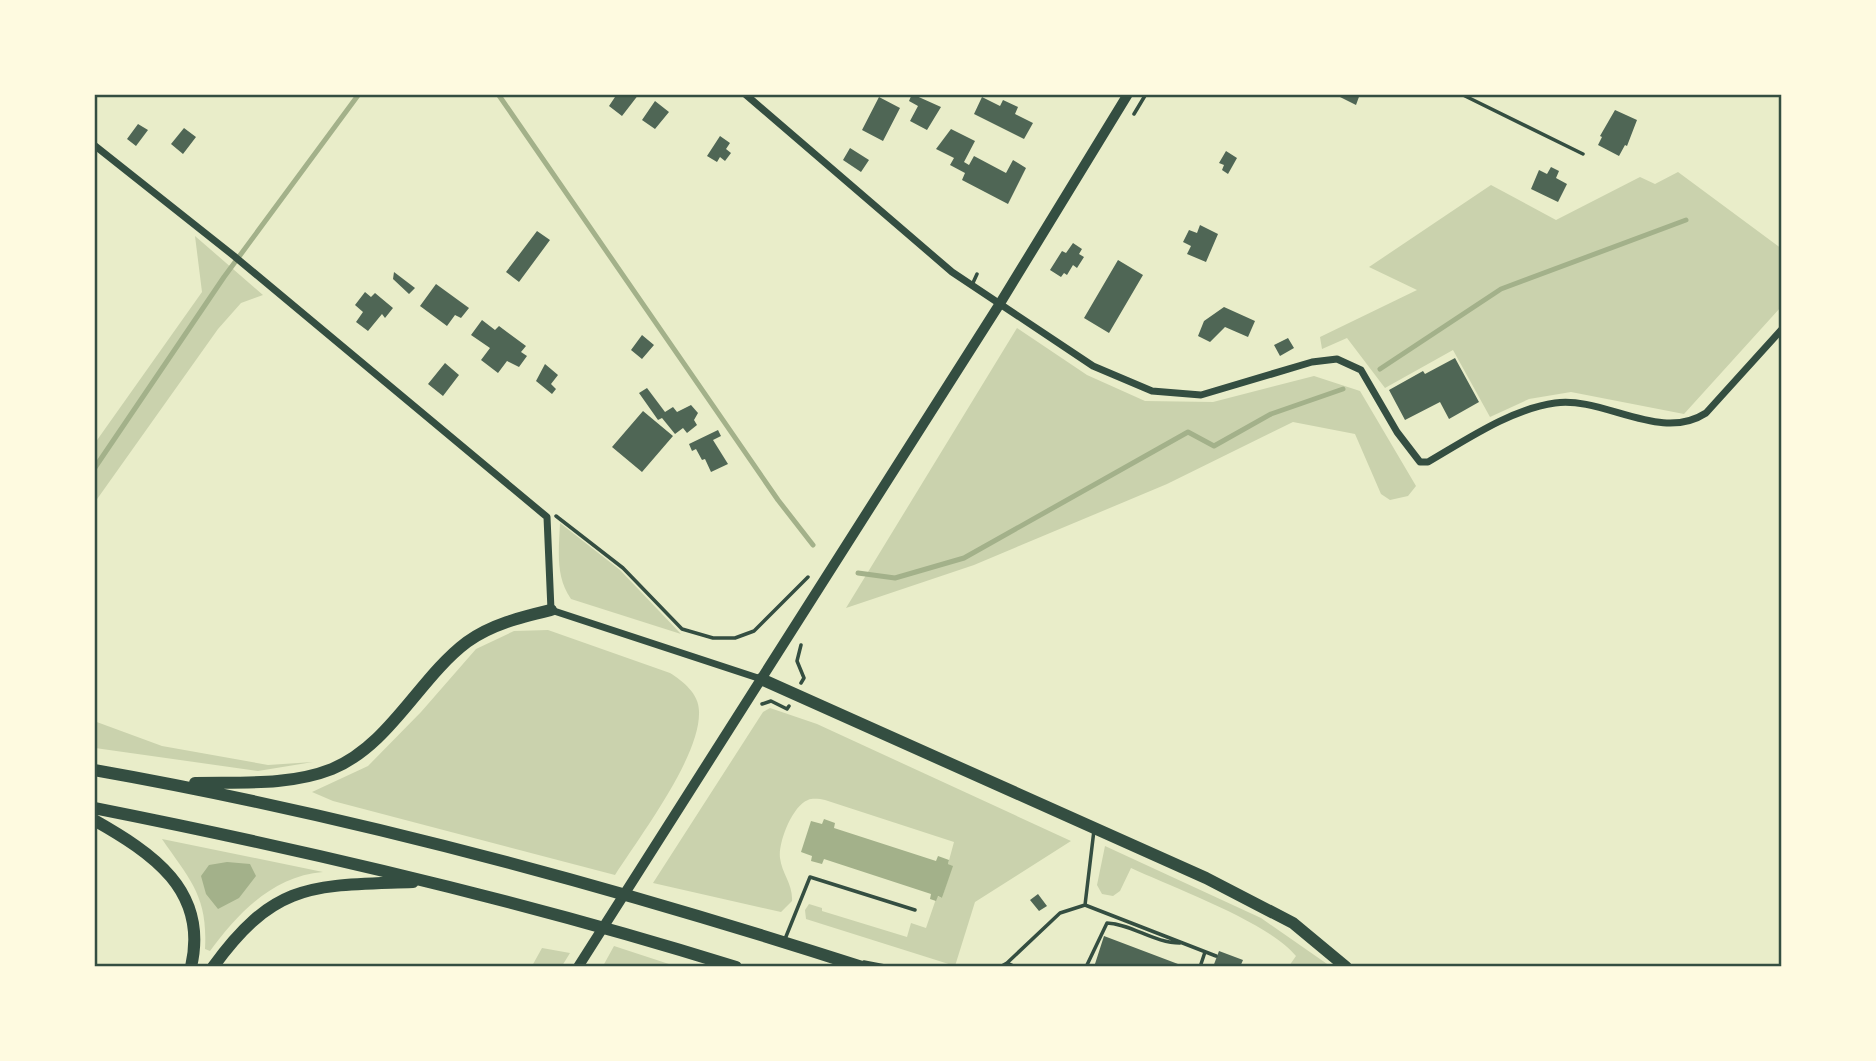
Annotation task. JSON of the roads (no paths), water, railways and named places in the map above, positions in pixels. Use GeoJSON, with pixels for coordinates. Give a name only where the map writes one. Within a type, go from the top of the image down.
{"type":"FeatureCollection","features":[{"type":"Feature","properties":{"kind":"highway"},"geometry":{"type":"LineString","coordinates":[[173,784],[296,779],[332,768],[359,753],[443,663],[468,642],[494,626],[551,610]]}},
{"type":"Feature","properties":{"kind":"highway"},"geometry":{"type":"LineString","coordinates":[[761,679],[1206,878],[1293,923],[1346,967]]}},
{"type":"Feature","properties":{"kind":"highway"},"geometry":{"type":"LineString","coordinates":[[94,770],[173,784],[465,851],[598,886],[862,967]]}},
{"type":"Feature","properties":{"kind":"highway"},"geometry":{"type":"LineString","coordinates":[[94,808],[263,842],[428,881],[736,967]]}},
{"type":"Feature","properties":{"kind":"highway"},"geometry":{"type":"LineString","coordinates":[[94,820],[141,846],[162,864],[180,888],[194,930],[191,967]]}},
{"type":"Feature","properties":{"kind":"highway"},"geometry":{"type":"LineString","coordinates":[[214,967],[238,933],[261,912],[300,892],[324,886],[428,881]]}},
{"type":"Feature","properties":{"kind":"main road"},"geometry":{"type":"LineString","coordinates":[[578,967],[999,305],[1128,94]]}},
{"type":"Feature","properties":{"kind":"street"},"geometry":{"type":"LineString","coordinates":[[745,94],[971,287],[1093,366],[1152,391],[1201,395],[1312,362],[1337,359],[1352,364],[1370,380],[1397,432],[1420,462],[1428,462],[1531,408],[1555,403],[1577,402],[1661,422],[1695,420],[1706,413],[1782,329]]}},
{"type":"Feature","properties":{"kind":"street"},"geometry":{"type":"LineString","coordinates":[[94,145],[243,263],[547,517],[551,610],[761,679]]}},
{"type":"Feature","properties":{"kind":"lane"},"geometry":{"type":"LineString","coordinates":[[1461,94],[1583,154]]}},
{"type":"Feature","properties":{"kind":"lane"},"geometry":{"type":"LineString","coordinates":[[971,287],[977,274]]}},
{"type":"Feature","properties":{"kind":"lane"},"geometry":{"type":"LineString","coordinates":[[1084,905],[1094,827]]}},
{"type":"Feature","properties":{"kind":"lane"},"geometry":{"type":"LineString","coordinates":[[784,942],[810,877],[915,909]]}},
{"type":"Feature","properties":{"kind":"lane"},"geometry":{"type":"LineString","coordinates":[[1000,967],[1060,913],[1084,905],[1216,956]]}},
{"type":"Feature","properties":{"kind":"lane"},"geometry":{"type":"LineString","coordinates":[[1086,967],[1107,923],[1117,923],[1169,943],[1182,943]]}},
{"type":"Feature","properties":{"kind":"lane"},"geometry":{"type":"LineString","coordinates":[[1199,967],[1205,952]]}},
{"type":"Feature","properties":{"kind":"lane"},"geometry":{"type":"LineString","coordinates":[[829,956],[890,967]]}},
{"type":"Feature","properties":{"kind":"lane"},"geometry":{"type":"LineString","coordinates":[[1007,963],[1016,967]]}},
{"type":"Feature","properties":{"kind":"waterway"},"geometry":{"type":"LineString","coordinates":[[94,469],[224,277],[359,94]]}},
{"type":"Feature","properties":{"kind":"waterway"},"geometry":{"type":"LineString","coordinates":[[498,94],[778,500],[813,545]]}},
{"type":"Feature","properties":{"kind":"waterway"},"geometry":{"type":"LineString","coordinates":[[1380,369],[1501,289],[1686,220]]}},
{"type":"Feature","properties":{"kind":"waterway"},"geometry":{"type":"LineString","coordinates":[[858,573],[895,578],[964,558],[1188,432],[1214,446],[1271,414],[1343,389]]}}]}
